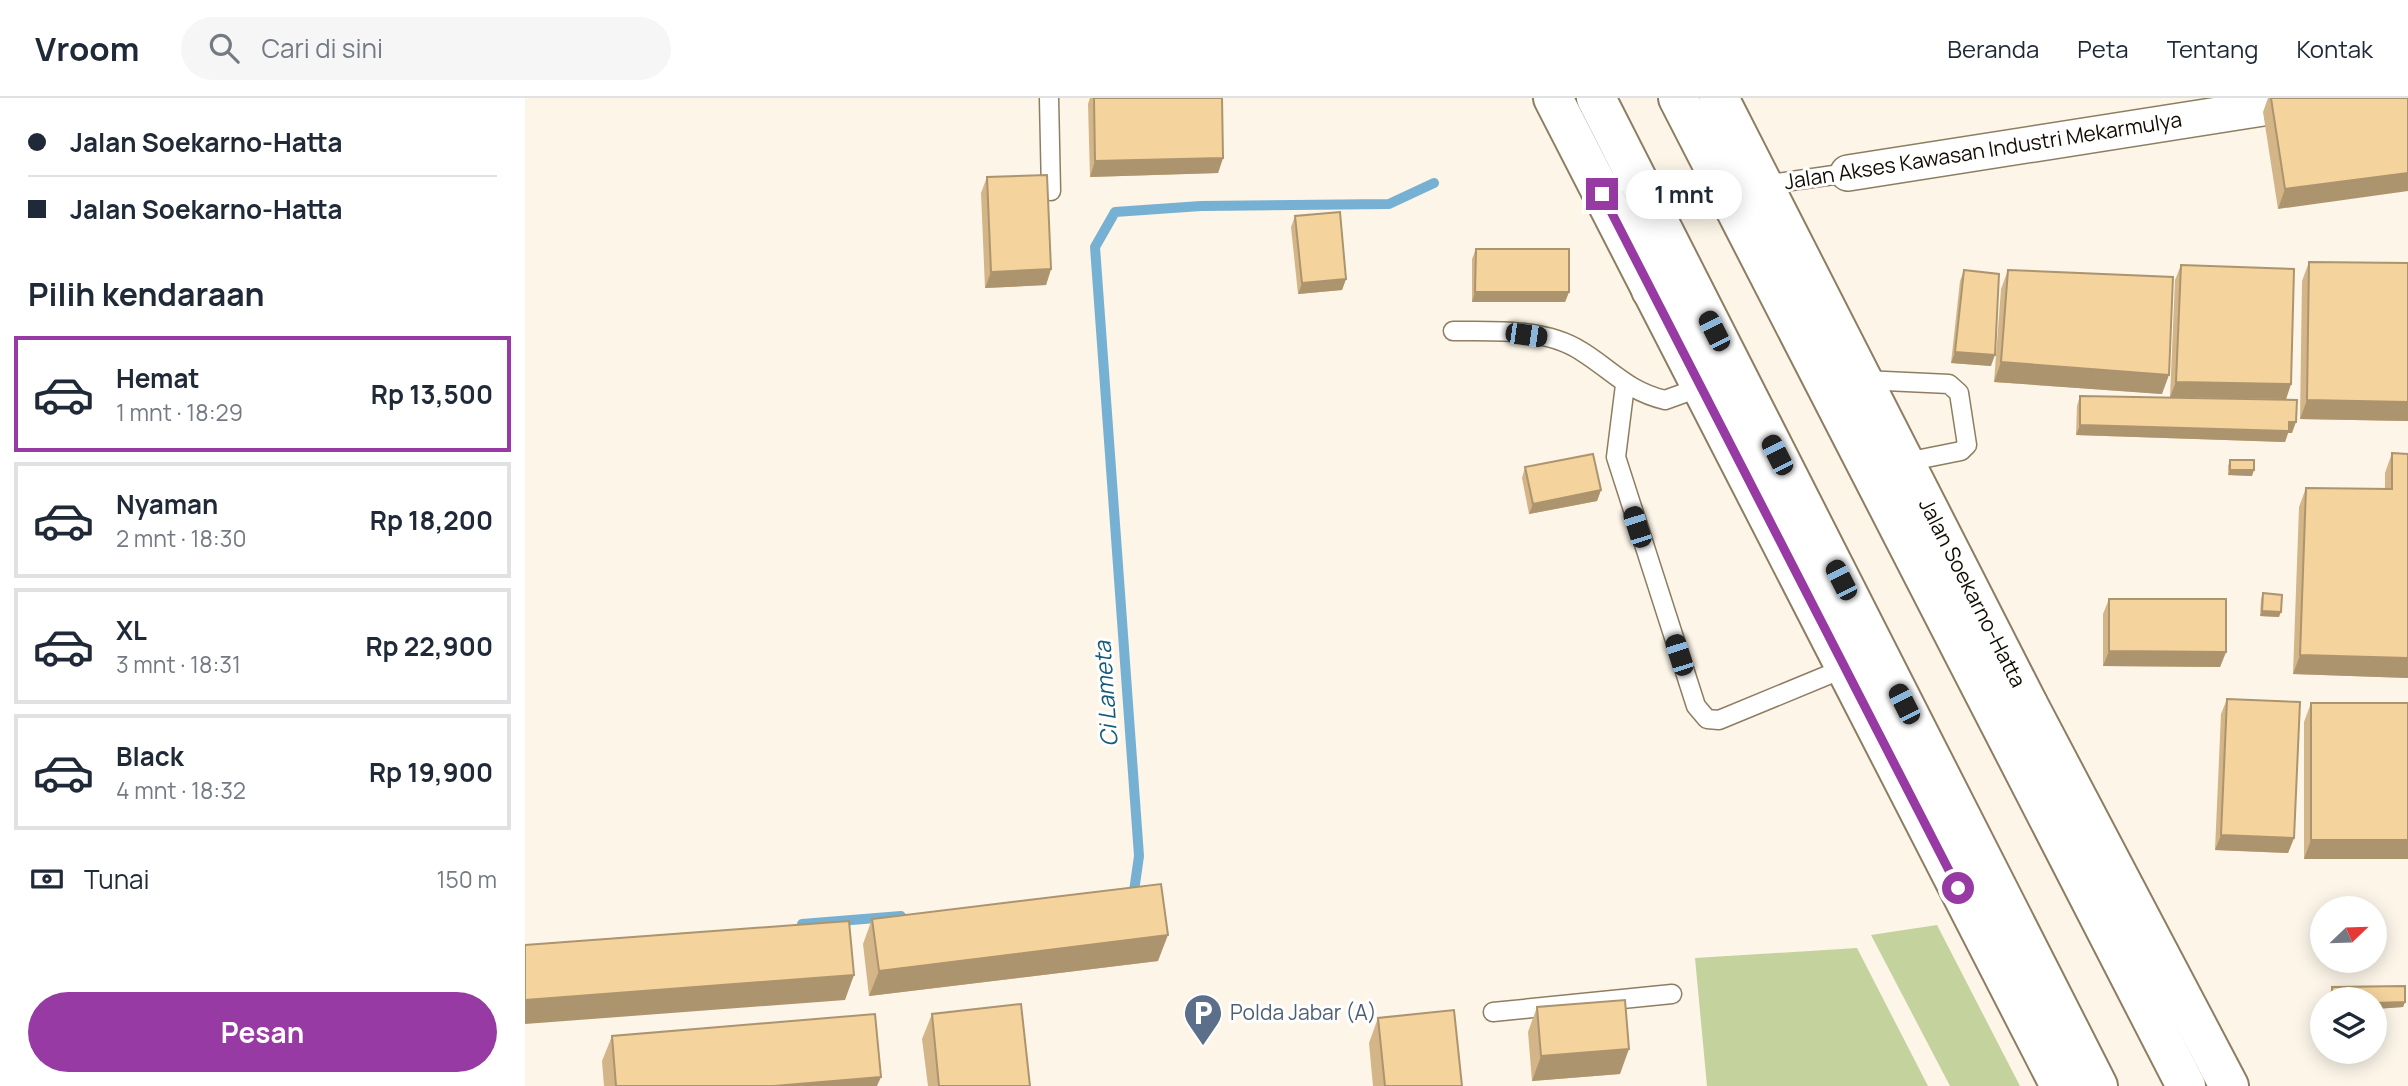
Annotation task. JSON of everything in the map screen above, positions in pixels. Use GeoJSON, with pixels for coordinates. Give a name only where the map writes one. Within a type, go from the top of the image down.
{"type":"FeatureCollection","features":[{"type":"Feature","properties":{"kind":"main road"},"geometry":{"type":"LineString","coordinates":[[1553,98],[2060,1086]]}},
{"type":"Feature","properties":{"kind":"main road"},"geometry":{"type":"LineString","coordinates":[[1596,98],[2098,1086]]}},
{"type":"Feature","properties":{"kind":"main road","name":"Jalan Soekarno-Hatta"},"geometry":{"type":"LineString","coordinates":[[1678,98],[2186,1086]]}},
{"type":"Feature","properties":{"kind":"main road","name":"Jalan Soekarno-Hatta"},"geometry":{"type":"LineString","coordinates":[[1719,98],[2028,704],[2229,1086]]}},
{"type":"Feature","properties":{"kind":"main road"},"geometry":{"type":"LineString","coordinates":[[1639,181],[1651,290]]}},
{"type":"Feature","properties":{"kind":"main road"},"geometry":{"type":"LineString","coordinates":[[2028,704],[2052,827]]}},
{"type":"Feature","properties":{"kind":"street","name":"Jalan Akses Kawasan Industri Mekarmulya"},"geometry":{"type":"LineString","coordinates":[[1847,173],[2327,98]]}},
{"type":"Feature","properties":{"kind":"lane"},"geometry":{"type":"LineString","coordinates":[[1049,98],[1051,191]]}},
{"type":"Feature","properties":{"kind":"lane","name":"Jalan Akses Kawasan Industri Mekarmulya"},"geometry":{"type":"LineString","coordinates":[[1763,186],[1847,173]]}},
{"type":"Feature","properties":{"kind":"lane"},"geometry":{"type":"LineString","coordinates":[[1453,331],[1502,331],[1549,338],[1580,349],[1625,385],[1665,400],[1701,387]]}},
{"type":"Feature","properties":{"kind":"lane"},"geometry":{"type":"LineString","coordinates":[[1863,380],[1949,384],[1959,393],[1967,445],[1961,451],[1906,462]]}},
{"type":"Feature","properties":{"kind":"lane"},"geometry":{"type":"LineString","coordinates":[[1625,385],[1616,457],[1696,706],[1707,719],[1720,720],[1845,667]]}},
{"type":"Feature","properties":{"kind":"lane"},"geometry":{"type":"LineString","coordinates":[[1493,1012],[1671,994]]}},
{"type":"Feature","properties":{"kind":"green space"},"geometry":{"type":"Polygon","coordinates":[[[1937,925],[2020,1086],[1950,1086],[1871,935],[1937,925]]]}},
{"type":"Feature","properties":{"kind":"green space"},"geometry":{"type":"Polygon","coordinates":[[[1857,948],[1928,1086],[1707,1086],[1695,958],[1857,948]]]}},
{"type":"Feature","properties":{"kind":"building"},"geometry":{"type":"Polygon","coordinates":[[[1094,98],[1222,98],[1223,158],[1095,161],[1094,98]]]}},
{"type":"Feature","properties":{"kind":"building"},"geometry":{"type":"Polygon","coordinates":[[[2271,98],[2408,98],[2408,173],[2285,189],[2271,98]]]}},
{"type":"Feature","properties":{"kind":"building"},"geometry":{"type":"Polygon","coordinates":[[[1047,175],[1051,269],[991,272],[987,177],[1047,175]]]}},
{"type":"Feature","properties":{"kind":"building"},"geometry":{"type":"Polygon","coordinates":[[[1340,212],[1346,279],[1302,283],[1295,216],[1340,212]]]}},
{"type":"Feature","properties":{"kind":"building"},"geometry":{"type":"Polygon","coordinates":[[[1476,249],[1569,249],[1569,292],[1475,292],[1476,249]]]}},
{"type":"Feature","properties":{"kind":"building"},"geometry":{"type":"Polygon","coordinates":[[[2309,262],[2408,263],[2408,402],[2307,400],[2309,262]]]}},
{"type":"Feature","properties":{"kind":"building"},"geometry":{"type":"Polygon","coordinates":[[[2181,265],[2294,269],[2291,384],[2176,382],[2181,265]]]}},
{"type":"Feature","properties":{"kind":"building"},"geometry":{"type":"Polygon","coordinates":[[[1964,270],[1999,274],[1995,355],[1955,352],[1964,270]]]}},
{"type":"Feature","properties":{"kind":"building"},"geometry":{"type":"Polygon","coordinates":[[[2008,270],[2173,277],[2169,375],[2001,362],[2008,270]]]}},
{"type":"Feature","properties":{"kind":"building"},"geometry":{"type":"Polygon","coordinates":[[[2080,396],[2297,400],[2296,422],[2289,422],[2289,431],[2080,425],[2080,396]]]}},
{"type":"Feature","properties":{"kind":"building"},"geometry":{"type":"Polygon","coordinates":[[[2392,453],[2408,454],[2408,658],[2300,655],[2306,488],[2392,489],[2392,453]]]}},
{"type":"Feature","properties":{"kind":"building"},"geometry":{"type":"Polygon","coordinates":[[[1593,454],[1601,490],[1533,504],[1525,467],[1593,454]]]}},
{"type":"Feature","properties":{"kind":"building"},"geometry":{"type":"Polygon","coordinates":[[[2230,460],[2254,460],[2254,470],[2230,470],[2230,460]]]}},
{"type":"Feature","properties":{"kind":"building"},"geometry":{"type":"Polygon","coordinates":[[[2263,593],[2282,595],[2281,612],[2262,611],[2263,593]]]}},
{"type":"Feature","properties":{"kind":"building"},"geometry":{"type":"Polygon","coordinates":[[[2109,599],[2226,599],[2226,652],[2109,651],[2109,599]]]}},
{"type":"Feature","properties":{"kind":"building"},"geometry":{"type":"Polygon","coordinates":[[[2227,699],[2300,702],[2294,838],[2221,835],[2227,699]]]}},
{"type":"Feature","properties":{"kind":"building"},"geometry":{"type":"Polygon","coordinates":[[[2311,703],[2408,703],[2408,840],[2311,840],[2311,703]]]}},
{"type":"Feature","properties":{"kind":"building"},"geometry":{"type":"Polygon","coordinates":[[[1161,884],[1168,935],[879,971],[872,919],[1161,884]]]}},
{"type":"Feature","properties":{"kind":"building"},"geometry":{"type":"Polygon","coordinates":[[[849,921],[854,975],[525,1000],[525,945],[849,921]]]}},
{"type":"Feature","properties":{"kind":"building"},"geometry":{"type":"Polygon","coordinates":[[[2405,986],[2405,1002],[2387,1003],[2387,987],[2332,987],[2405,986]]]}},
{"type":"Feature","properties":{"kind":"building"},"geometry":{"type":"Polygon","coordinates":[[[1625,1000],[1629,1049],[1541,1056],[1537,1007],[1625,1000]]]}},
{"type":"Feature","properties":{"kind":"building"},"geometry":{"type":"Polygon","coordinates":[[[1021,1004],[1030,1086],[939,1086],[932,1014],[1021,1004]]]}},
{"type":"Feature","properties":{"kind":"building"},"geometry":{"type":"Polygon","coordinates":[[[1454,1010],[1462,1086],[1385,1086],[1378,1018],[1454,1010]]]}},
{"type":"Feature","properties":{"kind":"building"},"geometry":{"type":"Polygon","coordinates":[[[875,1014],[881,1077],[774,1086],[616,1086],[612,1036],[875,1014]]]}},
{"type":"Feature","properties":{"kind":"waterway","name":"Ci Lameta"},"geometry":{"type":"LineString","coordinates":[[1126,893],[1134,891],[1139,856],[1095,247],[1115,212],[1201,206],[1389,204],[1434,183]]}},
{"type":"Feature","properties":{"kind":"waterway","name":"Ci Lameta"},"geometry":{"type":"LineString","coordinates":[[802,924],[901,916]]}},
{"type":"Feature","properties":{"kind":"place","name":"Polda Jabar (A)"},"geometry":{"type":"Point","coordinates":[1203,1047]}},
{"type":"Feature","properties":{"kind":"route"},"geometry":{"type":"LineString","coordinates":[[1602,194],[1958,888]]}}]}
